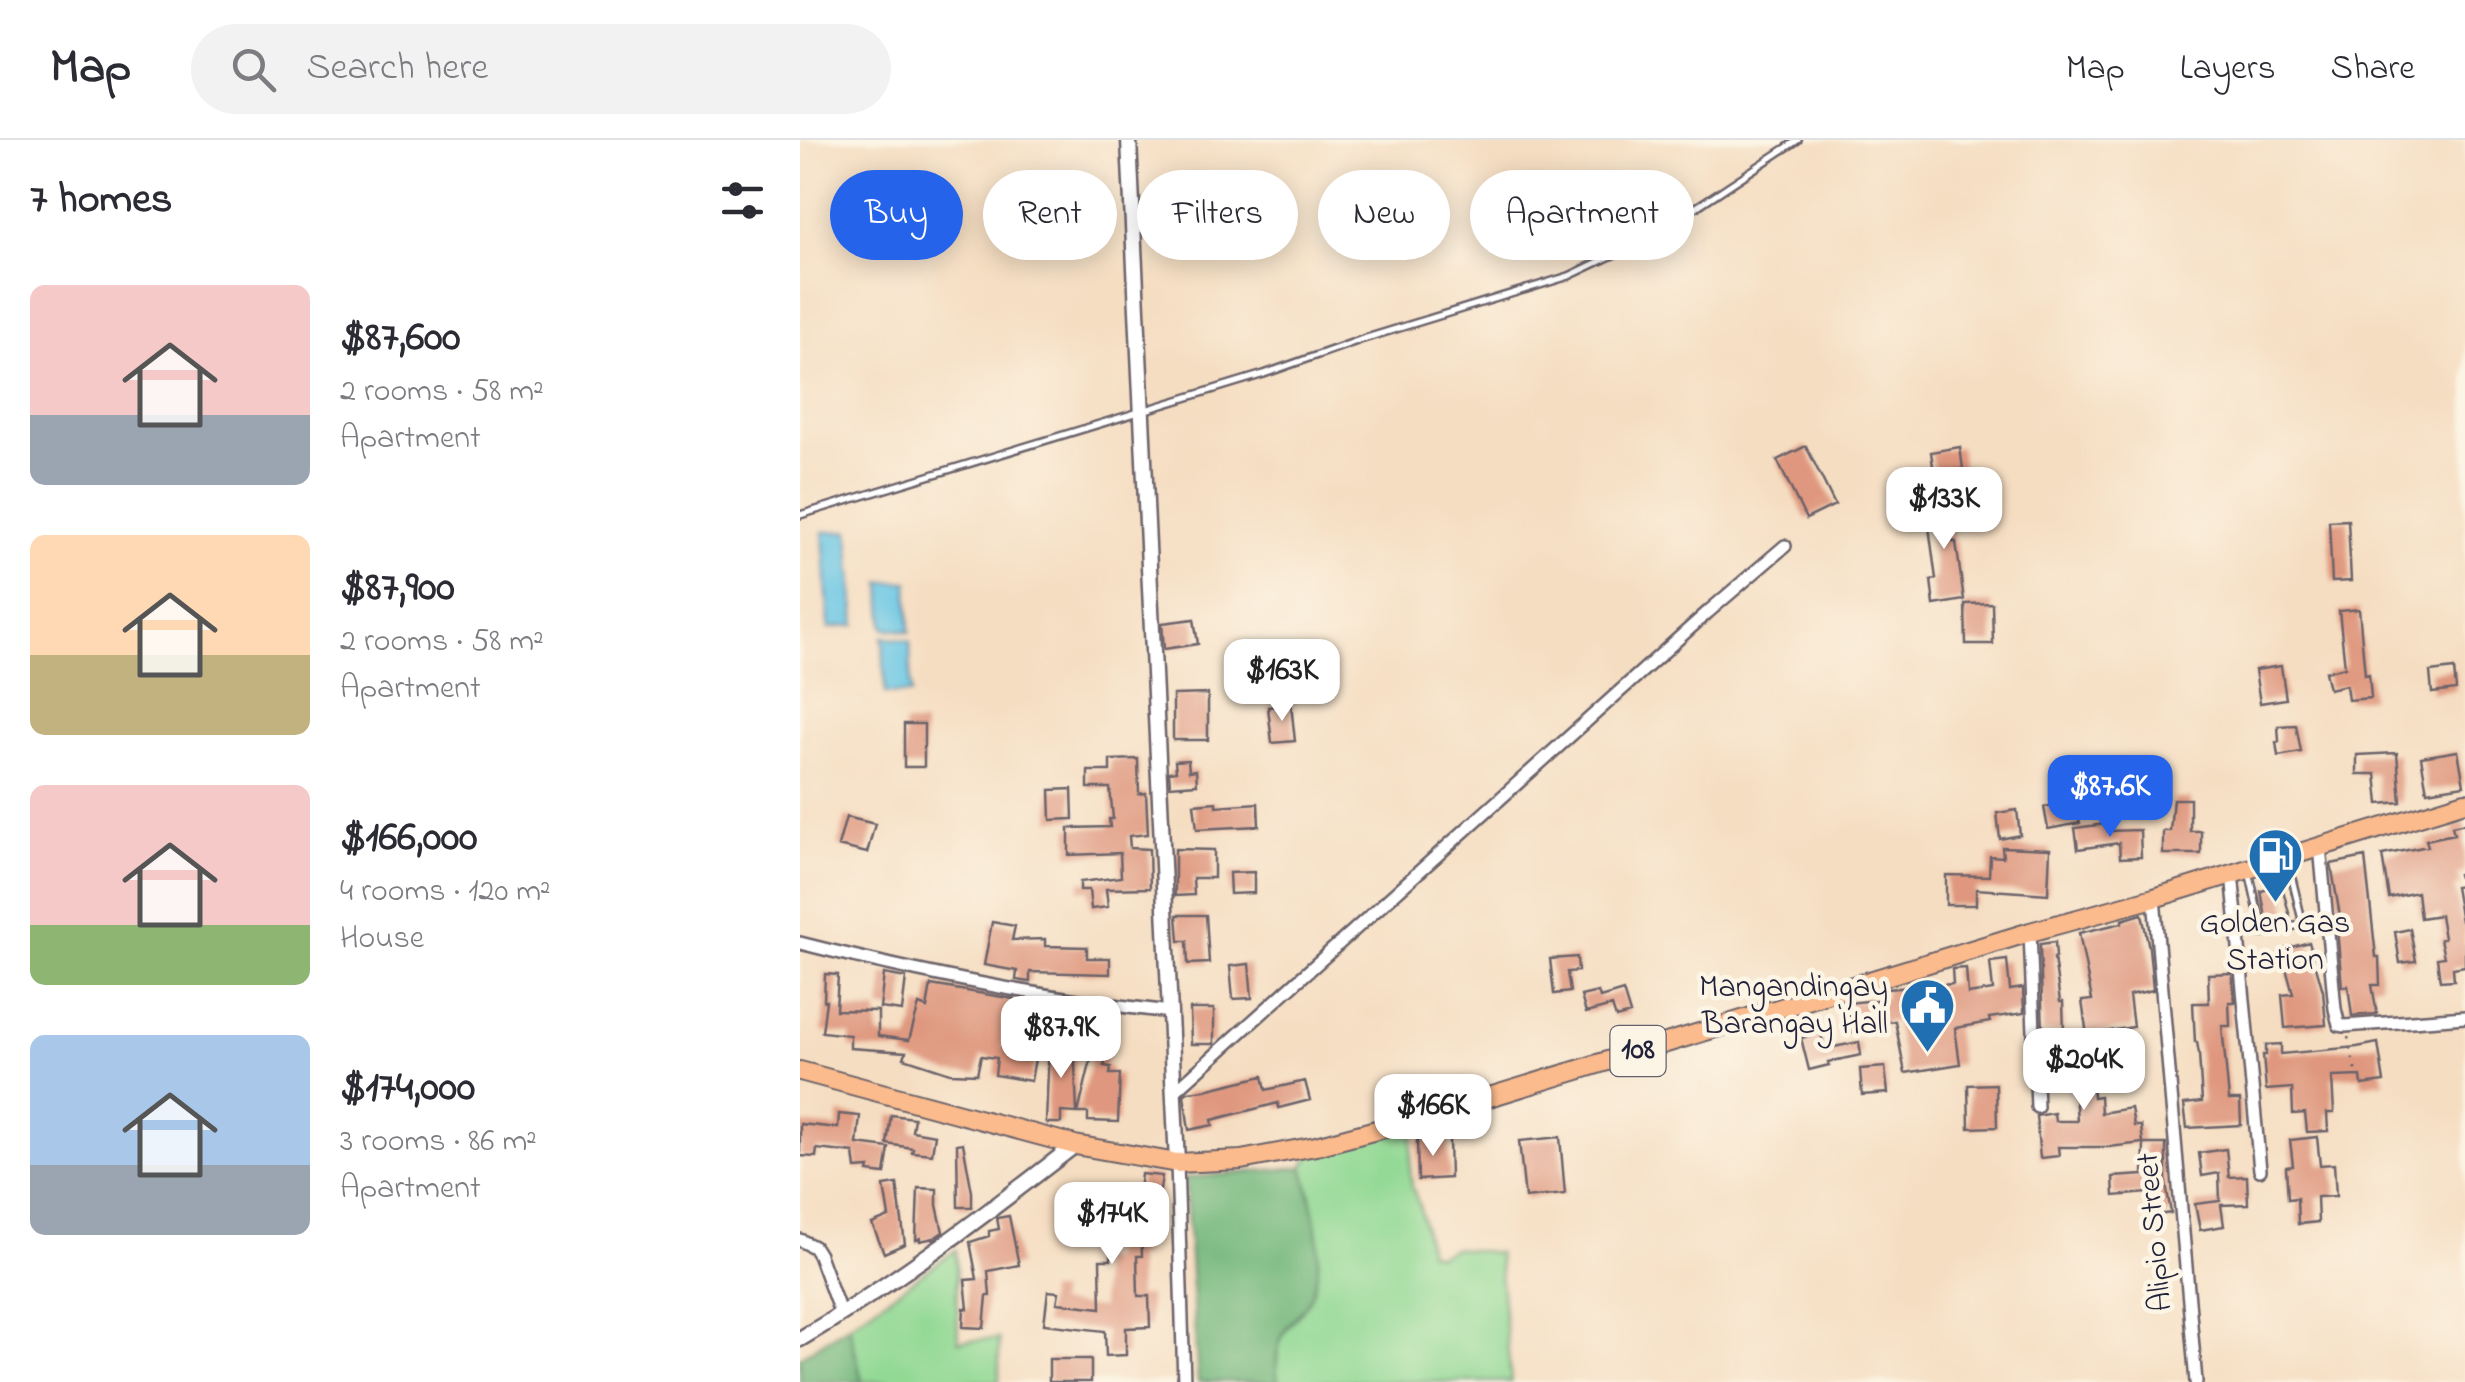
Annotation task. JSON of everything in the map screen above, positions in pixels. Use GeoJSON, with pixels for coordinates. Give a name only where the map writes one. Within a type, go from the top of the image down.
{"type":"FeatureCollection","features":[{"type":"Feature","properties":{"kind":"main road","name":"108"},"geometry":{"type":"LineString","coordinates":[[800,1071],[1075,1146],[1177,1162],[1241,1160],[1316,1146],[1414,1120],[2465,802]]}},
{"type":"Feature","properties":{"kind":"street"},"geometry":{"type":"LineString","coordinates":[[1128,140],[1171,1012],[1184,1382]]}},
{"type":"Feature","properties":{"kind":"street"},"geometry":{"type":"LineString","coordinates":[[1174,1092],[1785,546]]}},
{"type":"Feature","properties":{"kind":"street"},"geometry":{"type":"LineString","coordinates":[[2320,846],[2339,1025],[2465,1016]]}},
{"type":"Feature","properties":{"kind":"street"},"geometry":{"type":"LineString","coordinates":[[2240,871],[2260,1170]]}},
{"type":"Feature","properties":{"kind":"street","name":"Alipio Street"},"geometry":{"type":"LineString","coordinates":[[2154,898],[2196,1382]]}},
{"type":"Feature","properties":{"kind":"street"},"geometry":{"type":"LineString","coordinates":[[2030,932],[2037,1107]]}},
{"type":"Feature","properties":{"kind":"street"},"geometry":{"type":"LineString","coordinates":[[800,943],[1021,993],[1171,1012]]}},
{"type":"Feature","properties":{"kind":"street"},"geometry":{"type":"LineString","coordinates":[[800,1340],[942,1248],[1075,1146]]}},
{"type":"Feature","properties":{"kind":"street"},"geometry":{"type":"LineString","coordinates":[[800,1240],[814,1247],[819,1255],[841,1316]]}},
{"type":"Feature","properties":{"kind":"lane"},"geometry":{"type":"LineString","coordinates":[[800,514],[1264,374],[1360,340],[1570,276],[1651,238],[1798,140]]}},
{"type":"Feature","properties":{"kind":"lane"},"geometry":{"type":"LineString","coordinates":[[2240,871],[2264,934],[2303,924],[2287,856]]}},
{"type":"Feature","properties":{"kind":"path"},"geometry":{"type":"LineString","coordinates":[[2345,1026],[2356,1073]]}},
{"type":"Feature","properties":{"kind":"green space"},"geometry":{"type":"Polygon","coordinates":[[[1414,1120],[1412,1187],[1429,1252],[1438,1255],[1454,1248],[1498,1253],[1511,1382],[1278,1382],[1279,1338],[1306,1305],[1311,1196],[1303,1167],[1316,1146],[1414,1120]]]}},
{"type":"Feature","properties":{"kind":"green space"},"geometry":{"type":"Polygon","coordinates":[[[1303,1167],[1318,1236],[1317,1272],[1306,1305],[1279,1344],[1278,1382],[1198,1382],[1185,1178],[1303,1167]]]}},
{"type":"Feature","properties":{"kind":"green space"},"geometry":{"type":"Polygon","coordinates":[[[956,1250],[958,1341],[999,1339],[999,1382],[862,1382],[849,1325],[956,1250]]]}},
{"type":"Feature","properties":{"kind":"green space"},"geometry":{"type":"Polygon","coordinates":[[[849,1325],[862,1382],[800,1382],[800,1357],[849,1325]]]}},
{"type":"Feature","properties":{"kind":"water"},"geometry":{"type":"Polygon","coordinates":[[[849,531],[856,625],[829,628],[823,532],[849,531]]]}},
{"type":"Feature","properties":{"kind":"water"},"geometry":{"type":"Polygon","coordinates":[[[882,582],[908,582],[910,632],[884,628],[882,582]]]}},
{"type":"Feature","properties":{"kind":"water"},"geometry":{"type":"Polygon","coordinates":[[[883,637],[910,641],[911,694],[885,693],[883,637]]]}},
{"type":"Feature","properties":{"kind":"building"},"geometry":{"type":"Polygon","coordinates":[[[1806,446],[1835,505],[1806,519],[1777,460],[1806,446]]]}},
{"type":"Feature","properties":{"kind":"building"},"geometry":{"type":"Polygon","coordinates":[[[1960,447],[1963,469],[1934,473],[1931,452],[1960,447]]]}},
{"type":"Feature","properties":{"kind":"building"},"geometry":{"type":"Polygon","coordinates":[[[1948,495],[1964,600],[1934,605],[1931,580],[1936,579],[1925,497],[1948,495]]]}},
{"type":"Feature","properties":{"kind":"building"},"geometry":{"type":"Polygon","coordinates":[[[2348,520],[2351,581],[2332,582],[2329,521],[2348,520]]]}},
{"type":"Feature","properties":{"kind":"building"},"geometry":{"type":"Polygon","coordinates":[[[1992,603],[1993,644],[1966,644],[1965,604],[1992,603]]]}},
{"type":"Feature","properties":{"kind":"building"},"geometry":{"type":"Polygon","coordinates":[[[2359,609],[2371,698],[2348,700],[2346,685],[2329,689],[2325,672],[2345,667],[2339,611],[2359,609]]]}},
{"type":"Feature","properties":{"kind":"building"},"geometry":{"type":"Polygon","coordinates":[[[1194,619],[1198,644],[1164,649],[1162,623],[1194,619]]]}},
{"type":"Feature","properties":{"kind":"building"},"geometry":{"type":"Polygon","coordinates":[[[2281,666],[2286,699],[2260,703],[2255,670],[2281,666]]]}},
{"type":"Feature","properties":{"kind":"building"},"geometry":{"type":"Polygon","coordinates":[[[2454,669],[2456,690],[2432,693],[2430,672],[2454,669]]]}},
{"type":"Feature","properties":{"kind":"building"},"geometry":{"type":"Polygon","coordinates":[[[1208,694],[1208,740],[1173,740],[1173,695],[1208,694]]]}},
{"type":"Feature","properties":{"kind":"building"},"geometry":{"type":"Polygon","coordinates":[[[1291,704],[1295,741],[1272,743],[1268,707],[1291,704]]]}},
{"type":"Feature","properties":{"kind":"building"},"geometry":{"type":"Polygon","coordinates":[[[904,724],[924,724],[924,767],[904,767],[904,724]]]}},
{"type":"Feature","properties":{"kind":"building"},"geometry":{"type":"Polygon","coordinates":[[[2296,725],[2301,752],[2278,756],[2278,726],[2296,725]]]}},
{"type":"Feature","properties":{"kind":"building"},"geometry":{"type":"Polygon","coordinates":[[[2458,751],[2464,785],[2427,791],[2421,757],[2458,751]]]}},
{"type":"Feature","properties":{"kind":"building"},"geometry":{"type":"Polygon","coordinates":[[[2397,753],[2401,802],[2379,804],[2376,774],[2357,774],[2357,755],[2397,753]]]}},
{"type":"Feature","properties":{"kind":"building"},"geometry":{"type":"Polygon","coordinates":[[[1138,759],[1139,794],[1146,793],[1148,834],[1129,836],[1130,848],[1149,849],[1150,888],[1106,889],[1108,907],[1091,909],[1089,890],[1080,890],[1080,882],[1121,877],[1120,853],[1069,855],[1069,828],[1110,827],[1110,788],[1088,788],[1088,771],[1110,771],[1110,760],[1138,759]]]}},
{"type":"Feature","properties":{"kind":"building"},"geometry":{"type":"Polygon","coordinates":[[[1188,760],[1189,771],[1196,770],[1197,784],[1170,786],[1169,772],[1176,771],[1175,761],[1188,760]]]}},
{"type":"Feature","properties":{"kind":"building"},"geometry":{"type":"Polygon","coordinates":[[[1072,789],[1073,819],[1051,820],[1050,790],[1072,789]]]}},
{"type":"Feature","properties":{"kind":"building"},"geometry":{"type":"Polygon","coordinates":[[[2173,799],[2190,799],[2190,831],[2201,831],[2201,854],[2163,854],[2163,831],[2170,831],[2173,799]]]}},
{"type":"Feature","properties":{"kind":"building"},"geometry":{"type":"Polygon","coordinates":[[[2075,801],[2080,823],[2048,829],[2044,807],[2075,801]]]}},
{"type":"Feature","properties":{"kind":"building"},"geometry":{"type":"Polygon","coordinates":[[[1216,802],[1216,806],[1258,803],[1259,826],[1197,829],[1194,804],[1216,802]]]}},
{"type":"Feature","properties":{"kind":"building"},"geometry":{"type":"Polygon","coordinates":[[[2017,810],[2020,835],[2000,839],[1997,813],[2017,810]]]}},
{"type":"Feature","properties":{"kind":"building"},"geometry":{"type":"Polygon","coordinates":[[[846,817],[875,824],[867,853],[838,846],[846,817]]]}},
{"type":"Feature","properties":{"kind":"building"},"geometry":{"type":"Polygon","coordinates":[[[2465,823],[2465,873],[2458,874],[2461,886],[2455,887],[2461,921],[2465,920],[2465,966],[2453,968],[2454,980],[2440,981],[2437,958],[2444,957],[2440,939],[2444,938],[2440,915],[2420,918],[2417,892],[2389,898],[2382,855],[2428,846],[2426,840],[2454,834],[2452,826],[2465,823]]]}},
{"type":"Feature","properties":{"kind":"building"},"geometry":{"type":"Polygon","coordinates":[[[2106,824],[2108,831],[2140,830],[2141,857],[2120,858],[2119,843],[2078,849],[2075,828],[2106,824]]]}},
{"type":"Feature","properties":{"kind":"building"},"geometry":{"type":"Polygon","coordinates":[[[2002,847],[2050,849],[2048,894],[1976,889],[1976,905],[1946,905],[1946,875],[1989,876],[1990,856],[2003,857],[2002,847]]]}},
{"type":"Feature","properties":{"kind":"building"},"geometry":{"type":"Polygon","coordinates":[[[1175,849],[1214,850],[1214,878],[1193,878],[1194,895],[1175,896],[1175,849]]]}},
{"type":"Feature","properties":{"kind":"building"},"geometry":{"type":"Polygon","coordinates":[[[2365,857],[2380,985],[2372,985],[2377,1014],[2352,1016],[2348,986],[2342,987],[2337,928],[2342,928],[2331,864],[2365,857]]]}},
{"type":"Feature","properties":{"kind":"building"},"geometry":{"type":"Polygon","coordinates":[[[1254,872],[1254,893],[1230,894],[1229,873],[1254,872]]]}},
{"type":"Feature","properties":{"kind":"building","name":"Golden Gas Station"},"geometry":{"type":"Polygon","coordinates":[[[2282,886],[2290,917],[2267,923],[2261,891],[2282,886]]]}},
{"type":"Feature","properties":{"kind":"building"},"geometry":{"type":"Polygon","coordinates":[[[2142,914],[2153,990],[2129,995],[2133,1027],[2087,1035],[2082,1001],[2092,1000],[2079,933],[2142,914]]]}},
{"type":"Feature","properties":{"kind":"building"},"geometry":{"type":"Polygon","coordinates":[[[1177,915],[1206,915],[1209,963],[1188,964],[1187,941],[1179,941],[1177,915]]]}},
{"type":"Feature","properties":{"kind":"building"},"geometry":{"type":"Polygon","coordinates":[[[992,922],[1015,926],[1012,940],[1045,939],[1045,946],[1087,947],[1087,958],[1110,958],[1110,974],[1030,972],[1030,982],[1016,980],[1017,971],[984,965],[992,922]]]}},
{"type":"Feature","properties":{"kind":"building"},"geometry":{"type":"Polygon","coordinates":[[[2410,929],[2416,961],[2400,963],[2395,932],[2410,929]]]}},
{"type":"Feature","properties":{"kind":"building"},"geometry":{"type":"Polygon","coordinates":[[[2055,942],[2064,1032],[2043,1032],[2040,944],[2055,942]]]}},
{"type":"Feature","properties":{"kind":"building"},"geometry":{"type":"Polygon","coordinates":[[[2309,942],[2323,991],[2326,1025],[2285,1028],[2282,995],[2293,994],[2281,950],[2309,942]]]}},
{"type":"Feature","properties":{"kind":"building"},"geometry":{"type":"Polygon","coordinates":[[[1577,957],[1578,971],[1567,972],[1570,992],[1554,994],[1550,959],[1577,957]]]}},
{"type":"Feature","properties":{"kind":"building"},"geometry":{"type":"Polygon","coordinates":[[[2007,960],[2010,990],[2023,988],[2024,1013],[1955,1028],[1960,1064],[1905,1073],[1895,1021],[1881,1023],[1882,1029],[1852,1033],[1848,1003],[1885,999],[1886,989],[1953,984],[1952,969],[1966,968],[1968,994],[1993,990],[1990,962],[2007,960]]]}},
{"type":"Feature","properties":{"kind":"building"},"geometry":{"type":"Polygon","coordinates":[[[1249,964],[1252,998],[1233,999],[1230,966],[1249,964]]]}},
{"type":"Feature","properties":{"kind":"building"},"geometry":{"type":"Polygon","coordinates":[[[2232,973],[2235,1002],[2229,1002],[2230,1026],[2222,1026],[2229,1100],[2240,1100],[2241,1125],[2187,1128],[2184,1104],[2202,1102],[2193,1003],[2209,1003],[2208,974],[2232,973]]]}},
{"type":"Feature","properties":{"kind":"building"},"geometry":{"type":"Polygon","coordinates":[[[825,974],[838,975],[836,1010],[878,1011],[878,1036],[909,1040],[919,1005],[927,1008],[931,985],[1014,999],[1011,1028],[1005,1027],[1002,1048],[1036,1053],[1031,1081],[995,1075],[997,1058],[981,1056],[977,1074],[950,1073],[904,1058],[906,1052],[850,1048],[850,1035],[822,1032],[825,974]]]}},
{"type":"Feature","properties":{"kind":"building"},"geometry":{"type":"Polygon","coordinates":[[[884,974],[906,978],[902,1011],[880,1008],[884,974]]]}},
{"type":"Feature","properties":{"kind":"building"},"geometry":{"type":"Polygon","coordinates":[[[1623,991],[1630,1014],[1616,1018],[1612,1006],[1586,1013],[1581,996],[1598,992],[1600,998],[1623,991]]]}},
{"type":"Feature","properties":{"kind":"building"},"geometry":{"type":"Polygon","coordinates":[[[1190,1009],[1214,1009],[1214,1044],[1191,1044],[1190,1009]]]}},
{"type":"Feature","properties":{"kind":"building"},"geometry":{"type":"Polygon","coordinates":[[[1821,1033],[1824,1049],[1859,1042],[1861,1055],[1809,1070],[1801,1038],[1821,1033]]]}},
{"type":"Feature","properties":{"kind":"building"},"geometry":{"type":"Polygon","coordinates":[[[1097,1035],[1111,1039],[1104,1066],[1111,1067],[1110,1074],[1120,1074],[1118,1122],[1088,1121],[1088,1113],[1078,1113],[1097,1035]]]}},
{"type":"Feature","properties":{"kind":"building"},"geometry":{"type":"Polygon","coordinates":[[[1074,1041],[1077,1113],[1061,1112],[1061,1123],[1046,1123],[1049,1042],[1074,1041]]]}},
{"type":"Feature","properties":{"kind":"building"},"geometry":{"type":"Polygon","coordinates":[[[2378,1043],[2384,1082],[2362,1085],[2361,1076],[2332,1077],[2334,1113],[2327,1113],[2328,1131],[2307,1132],[2305,1113],[2293,1114],[2292,1088],[2266,1090],[2266,1045],[2281,1044],[2281,1054],[2378,1043]]]}},
{"type":"Feature","properties":{"kind":"building"},"geometry":{"type":"Polygon","coordinates":[[[2089,1044],[2093,1097],[2100,1096],[2101,1113],[2131,1108],[2134,1126],[2141,1126],[2143,1143],[2058,1147],[2059,1156],[2040,1158],[2036,1116],[2054,1113],[2055,1121],[2077,1121],[2074,1077],[2045,1079],[2045,1061],[2074,1059],[2071,1047],[2089,1044]]]}},
{"type":"Feature","properties":{"kind":"building"},"geometry":{"type":"Polygon","coordinates":[[[1885,1067],[1888,1093],[1862,1095],[1860,1069],[1885,1067]]]}},
{"type":"Feature","properties":{"kind":"building"},"geometry":{"type":"Polygon","coordinates":[[[1263,1076],[1266,1090],[1305,1081],[1310,1100],[1279,1108],[1278,1103],[1189,1130],[1184,1095],[1188,1092],[1263,1076]]]}},
{"type":"Feature","properties":{"kind":"building"},"geometry":{"type":"Polygon","coordinates":[[[1996,1084],[1997,1127],[1969,1128],[1968,1085],[1996,1084]]]}},
{"type":"Feature","properties":{"kind":"building"},"geometry":{"type":"Polygon","coordinates":[[[839,1114],[860,1116],[857,1144],[889,1148],[885,1174],[868,1172],[869,1168],[856,1169],[854,1153],[817,1149],[816,1157],[800,1156],[800,1124],[838,1128],[839,1114]]]}},
{"type":"Feature","properties":{"kind":"building"},"geometry":{"type":"Polygon","coordinates":[[[891,1115],[914,1118],[912,1131],[935,1135],[932,1154],[887,1144],[891,1115]]]}},
{"type":"Feature","properties":{"kind":"building"},"geometry":{"type":"Polygon","coordinates":[[[1560,1137],[1565,1194],[1525,1198],[1519,1141],[1560,1137]]]}},
{"type":"Feature","properties":{"kind":"building"},"geometry":{"type":"Polygon","coordinates":[[[2317,1137],[2320,1165],[2334,1164],[2336,1196],[2317,1197],[2318,1222],[2298,1224],[2297,1198],[2288,1199],[2286,1167],[2293,1166],[2290,1140],[2317,1137]]]}},
{"type":"Feature","properties":{"kind":"building"},"geometry":{"type":"Polygon","coordinates":[[[1449,1139],[1450,1178],[1418,1180],[1417,1140],[1449,1139]]]}},
{"type":"Feature","properties":{"kind":"building"},"geometry":{"type":"Polygon","coordinates":[[[963,1143],[972,1207],[958,1207],[957,1144],[963,1143]]]}},
{"type":"Feature","properties":{"kind":"building"},"geometry":{"type":"Polygon","coordinates":[[[2144,1144],[2166,1144],[2171,1213],[2152,1216],[2148,1193],[2114,1196],[2113,1177],[2143,1175],[2144,1144]]]}},
{"type":"Feature","properties":{"kind":"building"},"geometry":{"type":"Polygon","coordinates":[[[2226,1149],[2229,1177],[2247,1176],[2248,1204],[2221,1205],[2224,1226],[2200,1230],[2195,1204],[2220,1201],[2219,1173],[2202,1176],[2199,1153],[2226,1149]]]}},
{"type":"Feature","properties":{"kind":"building"},"geometry":{"type":"Polygon","coordinates":[[[1141,1174],[1162,1176],[1152,1220],[1141,1218],[1142,1256],[1137,1256],[1138,1296],[1149,1296],[1150,1327],[1126,1328],[1126,1355],[1106,1356],[1105,1331],[1044,1324],[1048,1291],[1059,1292],[1057,1303],[1101,1308],[1100,1260],[1111,1260],[1110,1222],[1061,1221],[1062,1195],[1138,1200],[1141,1174]]]}},
{"type":"Feature","properties":{"kind":"building"},"geometry":{"type":"Polygon","coordinates":[[[897,1184],[905,1244],[884,1253],[872,1224],[889,1217],[884,1186],[897,1184]]]}},
{"type":"Feature","properties":{"kind":"building"},"geometry":{"type":"Polygon","coordinates":[[[918,1188],[937,1189],[943,1232],[920,1241],[916,1240],[918,1188]]]}},
{"type":"Feature","properties":{"kind":"building"},"geometry":{"type":"Polygon","coordinates":[[[1009,1216],[1019,1265],[988,1271],[990,1296],[984,1328],[963,1327],[964,1308],[968,1309],[965,1280],[977,1279],[970,1242],[989,1236],[989,1231],[999,1229],[997,1218],[1009,1216]]]}},
{"type":"Feature","properties":{"kind":"building"},"geometry":{"type":"Polygon","coordinates":[[[1049,1359],[1091,1359],[1091,1382],[1049,1382],[1049,1359]]]}},
{"type":"Feature","properties":{"kind":"place","name":"Golden Gas Station"},"geometry":{"type":"Point","coordinates":[2275,904]}},
{"type":"Feature","properties":{"kind":"place","name":"Mangandingay Barangay Hall"},"geometry":{"type":"Point","coordinates":[1927,1055]}}]}
